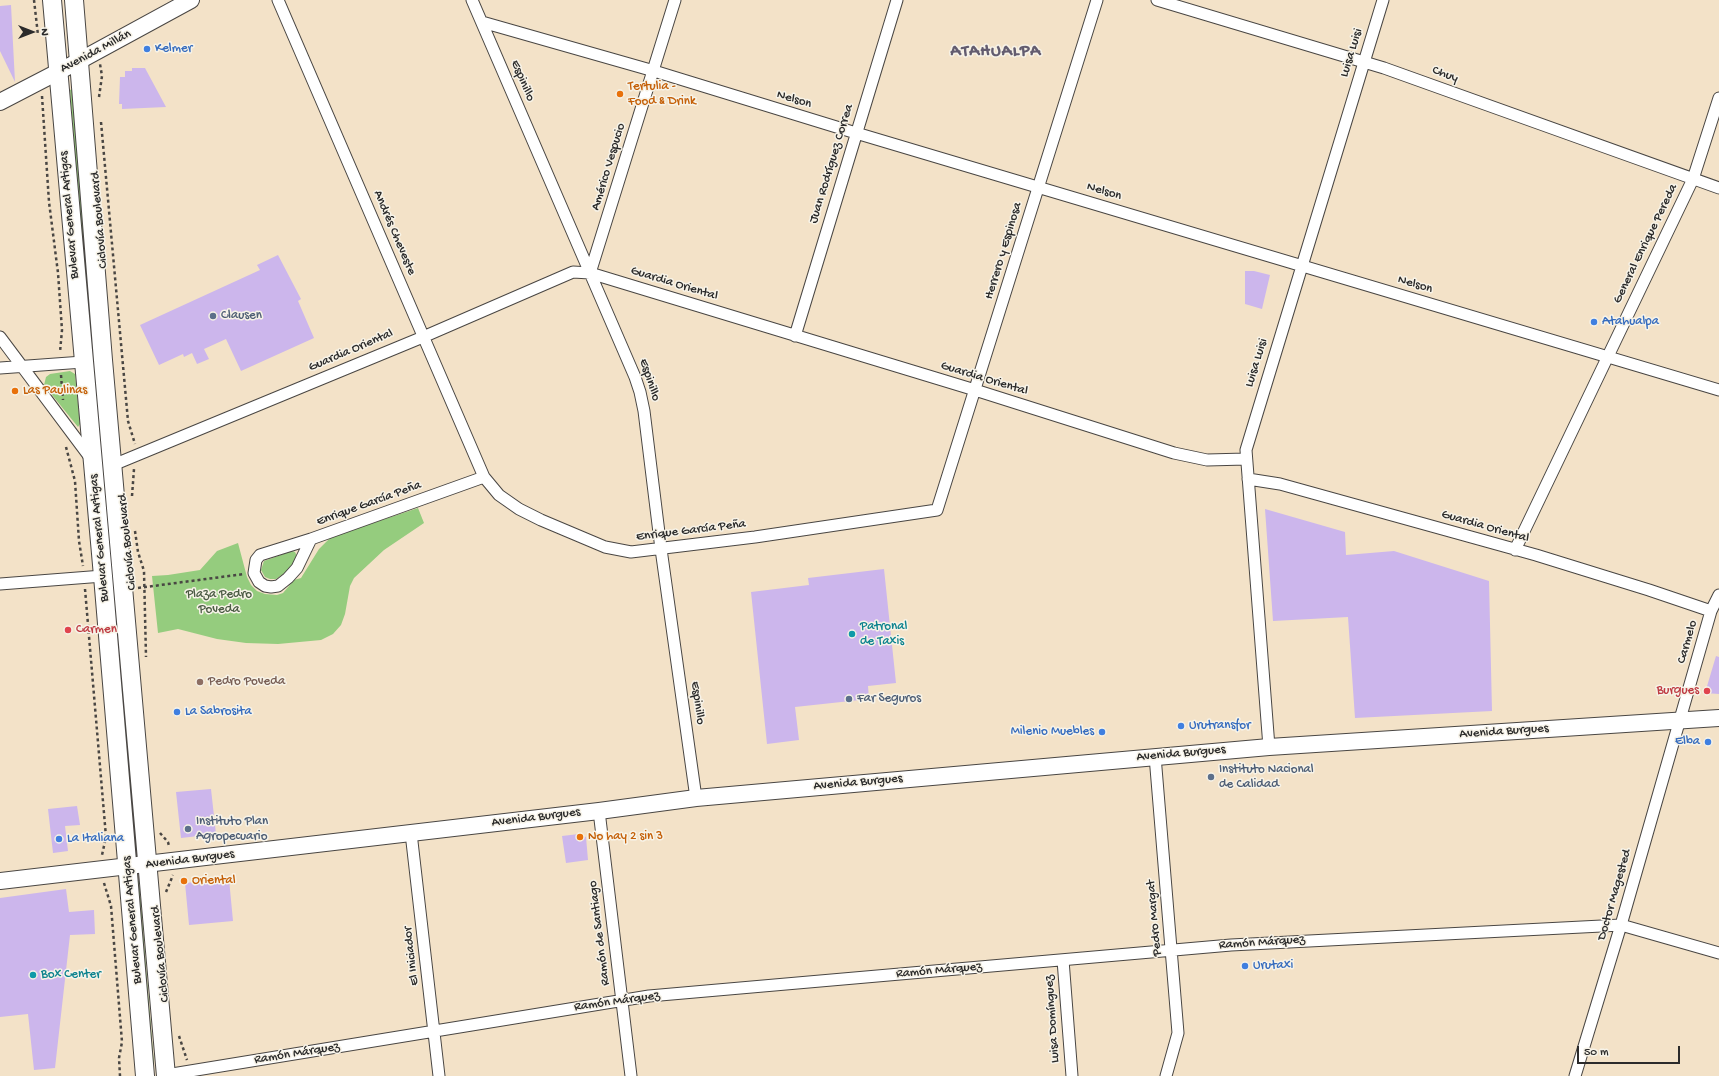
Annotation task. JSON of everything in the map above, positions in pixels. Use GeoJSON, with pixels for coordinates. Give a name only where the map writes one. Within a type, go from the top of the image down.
{"type":"FeatureCollection","features":[{"type":"Feature","properties":{"kind":"main road","name":"Bulevar General Artigas"},"geometry":{"type":"LineString","coordinates":[[52,0],[146,1076]]}},
{"type":"Feature","properties":{"kind":"main road","name":"Bulevar General Artigas"},"geometry":{"type":"LineString","coordinates":[[74,0],[164,1076]]}},
{"type":"Feature","properties":{"kind":"street","name":"Avenida Millán"},"geometry":{"type":"LineString","coordinates":[[0,102],[79,62],[191,0]]}},
{"type":"Feature","properties":{"kind":"street","name":"Andrés Cheveste"},"geometry":{"type":"LineString","coordinates":[[278,0],[484,477]]}},
{"type":"Feature","properties":{"kind":"street","name":"Espinillo"},"geometry":{"type":"LineString","coordinates":[[472,0],[635,377],[640,392],[644,411],[661,549],[696,798]]}},
{"type":"Feature","properties":{"kind":"street","name":"Américo Vespucio"},"geometry":{"type":"LineString","coordinates":[[590,273],[676,0]]}},
{"type":"Feature","properties":{"kind":"street","name":"Juan Rodríguez Correa"},"geometry":{"type":"LineString","coordinates":[[795,336],[897,0]]}},
{"type":"Feature","properties":{"kind":"street","name":"Herrero y Espinosa"},"geometry":{"type":"LineString","coordinates":[[937,510],[1097,0]]}},
{"type":"Feature","properties":{"kind":"street","name":"Chuy"},"geometry":{"type":"LineString","coordinates":[[1157,0],[1364,62],[1719,188]]}},
{"type":"Feature","properties":{"kind":"street","name":"Luisa Luisi"},"geometry":{"type":"LineString","coordinates":[[1269,747],[1246,450],[1383,0]]}},
{"type":"Feature","properties":{"kind":"street","name":"Nelson"},"geometry":{"type":"LineString","coordinates":[[482,22],[654,71],[1039,188],[1719,390]]}},
{"type":"Feature","properties":{"kind":"street","name":"General Enrique Pereda"},"geometry":{"type":"LineString","coordinates":[[1515,550],[1693,179],[1719,98]]}},
{"type":"Feature","properties":{"kind":"street","name":"Guardia Oriental"},"geometry":{"type":"LineString","coordinates":[[113,465],[423,337],[573,272],[590,273],[975,390],[1180,455],[1207,460],[1246,459]]}},
{"type":"Feature","properties":{"kind":"street"},"geometry":{"type":"LineString","coordinates":[[0,338],[22,366],[65,427],[93,462]]}},
{"type":"Feature","properties":{"kind":"street"},"geometry":{"type":"LineString","coordinates":[[0,368],[83,362]]}},
{"type":"Feature","properties":{"kind":"street","name":"Enrique García Peña"},"geometry":{"type":"LineString","coordinates":[[311,540],[296,568],[288,578],[278,586],[265,586],[259,582],[254,573],[256,560],[260,555],[311,540],[484,477],[499,495],[519,509],[605,547],[631,552],[755,537],[937,510]]}},
{"type":"Feature","properties":{"kind":"street","name":"Guardia Oriental"},"geometry":{"type":"LineString","coordinates":[[1248,479],[1280,484],[1515,550],[1649,590],[1711,611]]}},
{"type":"Feature","properties":{"kind":"street"},"geometry":{"type":"LineString","coordinates":[[0,584],[103,576]]}},
{"type":"Feature","properties":{"kind":"street","name":"Carmelo"},"geometry":{"type":"LineString","coordinates":[[1679,721],[1711,611],[1719,595]]}},
{"type":"Feature","properties":{"kind":"street","name":"Avenida Burgues"},"geometry":{"type":"LineString","coordinates":[[0,881],[172,862],[696,798],[1269,747],[1719,718]]}},
{"type":"Feature","properties":{"kind":"street","name":"Doctor Magested"},"geometry":{"type":"LineString","coordinates":[[1575,1076],[1621,925],[1679,721]]}},
{"type":"Feature","properties":{"kind":"street","name":"Pedro Margat"},"geometry":{"type":"LineString","coordinates":[[1155,756],[1178,1033],[1166,1076]]}},
{"type":"Feature","properties":{"kind":"street","name":"Ramón de Santiago"},"geometry":{"type":"LineString","coordinates":[[599,811],[631,1076]]}},
{"type":"Feature","properties":{"kind":"street","name":"El Iniciador"},"geometry":{"type":"LineString","coordinates":[[411,833],[439,1076]]}},
{"type":"Feature","properties":{"kind":"street","name":"Ramón Márquez"},"geometry":{"type":"LineString","coordinates":[[164,1076],[649,996],[1171,950],[1290,941],[1621,925],[1719,953]]}},
{"type":"Feature","properties":{"kind":"street","name":"Luisa Domínguez"},"geometry":{"type":"LineString","coordinates":[[1063,960],[1072,1076]]}},
{"type":"Feature","properties":{"kind":"path"},"geometry":{"type":"LineString","coordinates":[[34,0],[38,40]]}},
{"type":"Feature","properties":{"kind":"path"},"geometry":{"type":"LineString","coordinates":[[96,52],[102,76],[99,103]]}},
{"type":"Feature","properties":{"kind":"path"},"geometry":{"type":"LineString","coordinates":[[41,80],[49,202],[58,273],[62,330],[60,364],[63,403]]}},
{"type":"Feature","properties":{"kind":"path","name":"Ciclovía Boulevard"},"geometry":{"type":"LineString","coordinates":[[101,118],[128,421],[134,441],[136,456],[132,501]]}},
{"type":"Feature","properties":{"kind":"path"},"geometry":{"type":"LineString","coordinates":[[65,427],[66,445],[75,481],[79,541],[81,546],[84,578],[106,837],[102,849],[101,870],[103,882],[111,906],[122,1042],[119,1058],[120,1076]]}},
{"type":"Feature","properties":{"kind":"path","name":"Ciclovía Boulevard"},"geometry":{"type":"LineString","coordinates":[[135,529],[138,552],[144,570],[146,663]]}},
{"type":"Feature","properties":{"kind":"path"},"geometry":{"type":"LineString","coordinates":[[123,590],[254,573]]}},
{"type":"Feature","properties":{"kind":"path","name":"Ciclovía Boulevard"},"geometry":{"type":"LineString","coordinates":[[159,832],[168,842],[174,877],[164,895]]}},
{"type":"Feature","properties":{"kind":"path"},"geometry":{"type":"LineString","coordinates":[[179,1030],[180,1038],[187,1056],[188,1072]]}},
{"type":"Feature","properties":{"kind":"green space"},"geometry":{"type":"Polygon","coordinates":[[[72,89],[135,851],[77,180],[70,90],[72,89]]]}},
{"type":"Feature","properties":{"kind":"green space"},"geometry":{"type":"Polygon","coordinates":[[[70,371],[75,374],[80,424],[78,427],[44,385],[46,377],[50,374],[70,371]]]}},
{"type":"Feature","properties":{"kind":"green space","name":"Plaza Pedro Poveda"},"geometry":{"type":"Polygon","coordinates":[[[418,508],[424,523],[384,550],[354,578],[350,586],[345,614],[341,625],[333,634],[321,640],[278,644],[246,643],[217,639],[178,629],[158,633],[152,576],[200,570],[217,551],[238,543],[247,577],[251,585],[257,591],[265,594],[277,595],[283,593],[294,580],[301,578],[319,549],[331,537],[418,508]]]}},
{"type":"Feature","properties":{"kind":"green space"},"geometry":{"type":"Polygon","coordinates":[[[292,551],[295,552],[297,556],[294,563],[286,572],[276,579],[265,577],[261,570],[264,561],[292,551]]]}},
{"type":"Feature","properties":{"kind":"green space"},"geometry":{"type":"Polygon","coordinates":[[[137,881],[139,881],[154,1064],[153,1064],[137,881]]]}},
{"type":"Feature","properties":{"kind":"building"},"geometry":{"type":"Polygon","coordinates":[[[11,5],[15,82],[0,51],[0,6],[11,5]]]}},
{"type":"Feature","properties":{"kind":"building"},"geometry":{"type":"Polygon","coordinates":[[[132,68],[145,68],[166,107],[122,109],[122,104],[119,104],[120,77],[125,77],[125,71],[132,71],[132,68]]]}},
{"type":"Feature","properties":{"kind":"building","name":"Clausen"},"geometry":{"type":"Polygon","coordinates":[[[278,255],[301,299],[298,301],[314,338],[241,371],[226,339],[204,349],[209,359],[197,364],[192,353],[184,357],[183,354],[159,365],[140,325],[260,270],[257,265],[278,255]]]}},
{"type":"Feature","properties":{"kind":"building"},"geometry":{"type":"Polygon","coordinates":[[[1245,271],[1254,271],[1270,275],[1262,309],[1245,304],[1245,271]]]}},
{"type":"Feature","properties":{"kind":"building"},"geometry":{"type":"Polygon","coordinates":[[[1265,509],[1345,532],[1346,555],[1394,551],[1489,581],[1492,711],[1355,718],[1348,617],[1273,621],[1265,509]]]}},
{"type":"Feature","properties":{"kind":"building"},"geometry":{"type":"Polygon","coordinates":[[[884,569],[896,683],[868,686],[869,699],[795,707],[799,740],[767,744],[751,592],[809,585],[808,578],[884,569]]]}},
{"type":"Feature","properties":{"kind":"building"},"geometry":{"type":"Polygon","coordinates":[[[1716,656],[1719,657],[1719,694],[1705,693],[1716,656]]]}},
{"type":"Feature","properties":{"kind":"building"},"geometry":{"type":"Polygon","coordinates":[[[211,789],[216,834],[181,838],[176,792],[211,789]]]}},
{"type":"Feature","properties":{"kind":"building","name":"La Italiana"},"geometry":{"type":"Polygon","coordinates":[[[77,806],[80,825],[65,826],[68,851],[53,853],[48,809],[77,806]]]}},
{"type":"Feature","properties":{"kind":"building"},"geometry":{"type":"Polygon","coordinates":[[[579,834],[586,837],[588,860],[566,863],[562,836],[579,834]]]}},
{"type":"Feature","properties":{"kind":"building"},"geometry":{"type":"Polygon","coordinates":[[[229,879],[233,921],[189,925],[185,883],[229,879]]]}},
{"type":"Feature","properties":{"kind":"building","name":"Box Center"},"geometry":{"type":"Polygon","coordinates":[[[66,889],[69,912],[94,910],[95,934],[70,935],[55,1068],[34,1070],[28,1014],[0,1017],[0,898],[66,889]]]}},
{"type":"Feature","properties":{"kind":"place","name":"Kelmer"},"geometry":{"type":"Point","coordinates":[147,49]}},
{"type":"Feature","properties":{"kind":"place","name":"Tertulia - Food & Drink"},"geometry":{"type":"Point","coordinates":[620,94]}},
{"type":"Feature","properties":{"kind":"place","name":"Clausen"},"geometry":{"type":"Point","coordinates":[213,316]}},
{"type":"Feature","properties":{"kind":"place","name":"Atahualpa"},"geometry":{"type":"Point","coordinates":[1594,322]}},
{"type":"Feature","properties":{"kind":"place","name":"Las Paulinas"},"geometry":{"type":"Point","coordinates":[15,391]}},
{"type":"Feature","properties":{"kind":"place","name":"Carmen"},"geometry":{"type":"Point","coordinates":[68,630]}},
{"type":"Feature","properties":{"kind":"place","name":"Patronal de Taxis"},"geometry":{"type":"Point","coordinates":[852,634]}},
{"type":"Feature","properties":{"kind":"place","name":"Pedro Poveda"},"geometry":{"type":"Point","coordinates":[200,682]}},
{"type":"Feature","properties":{"kind":"place","name":"Burgues"},"geometry":{"type":"Point","coordinates":[1707,691]}},
{"type":"Feature","properties":{"kind":"place","name":"Far Seguros"},"geometry":{"type":"Point","coordinates":[849,699]}},
{"type":"Feature","properties":{"kind":"place","name":"La Sabrosita"},"geometry":{"type":"Point","coordinates":[177,712]}},
{"type":"Feature","properties":{"kind":"place","name":"Urutransfor"},"geometry":{"type":"Point","coordinates":[1181,726]}},
{"type":"Feature","properties":{"kind":"place","name":"Milenio Muebles"},"geometry":{"type":"Point","coordinates":[1102,732]}},
{"type":"Feature","properties":{"kind":"place","name":"Elba"},"geometry":{"type":"Point","coordinates":[1708,742]}},
{"type":"Feature","properties":{"kind":"place","name":"Instituto Nacional de Calidad"},"geometry":{"type":"Point","coordinates":[1211,777]}},
{"type":"Feature","properties":{"kind":"place","name":"Instituto Plan Agropecuario"},"geometry":{"type":"Point","coordinates":[188,829]}},
{"type":"Feature","properties":{"kind":"place","name":"No hay 2 sin 3"},"geometry":{"type":"Point","coordinates":[580,837]}},
{"type":"Feature","properties":{"kind":"place","name":"La Italiana"},"geometry":{"type":"Point","coordinates":[59,839]}},
{"type":"Feature","properties":{"kind":"place","name":"Oriental"},"geometry":{"type":"Point","coordinates":[184,881]}},
{"type":"Feature","properties":{"kind":"place","name":"Urutaxi"},"geometry":{"type":"Point","coordinates":[1245,966]}},
{"type":"Feature","properties":{"kind":"place","name":"Box Center"},"geometry":{"type":"Point","coordinates":[33,975]}},
{"type":"Feature","properties":{"kind":"district","name":"ATAHUALPA"},"geometry":{"type":"Point","coordinates":[996,52]}}]}
